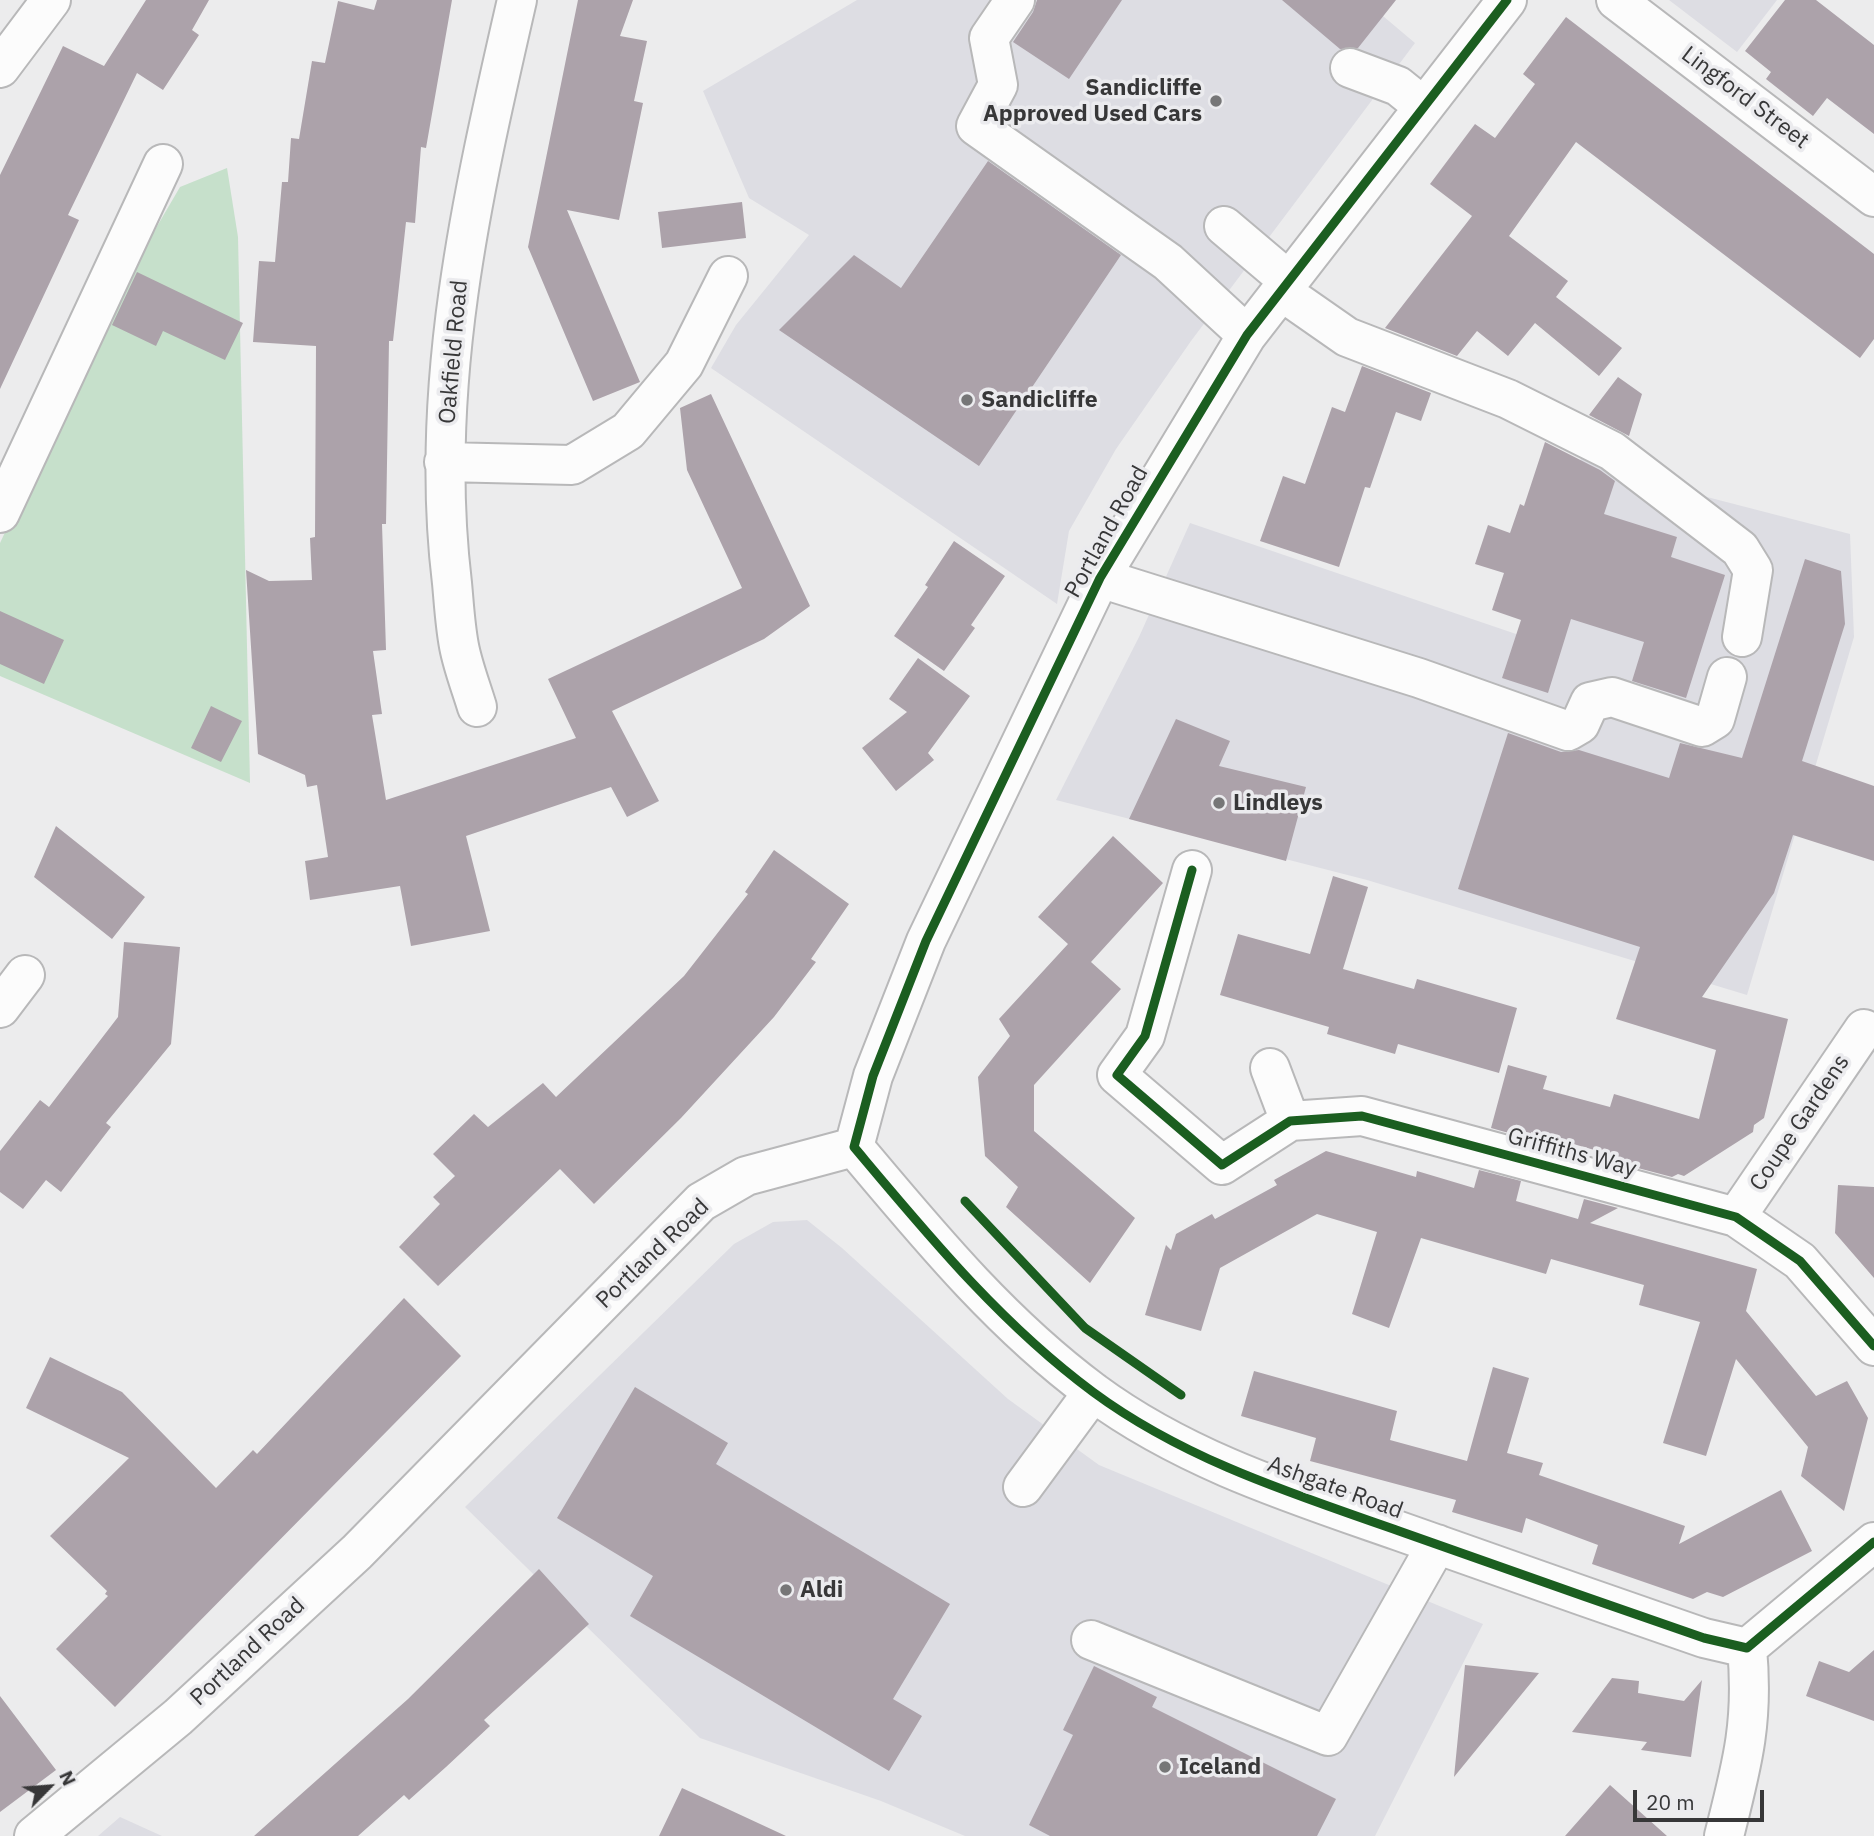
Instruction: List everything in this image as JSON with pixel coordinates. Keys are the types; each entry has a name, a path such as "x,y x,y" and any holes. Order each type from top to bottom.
{"street":[{"path":"0,68 51,0"},
{"name":"Oakfield Road","path":"477,707 459,646 447,548 444,462 451,339 474,187 517,0"},
{"path":"1015,0 989,38 998,85 976,126 1168,262 1247,335"},
{"name":"Portland Road","path":"34,1836 178,1717 357,1552 701,1202 746,1176 854,1147 873,1076 926,941 1100,578 1247,335 1507,0"},
{"name":"Lingford Street","path":"1616,0 1874,197"},
{"path":"1350,68 1398,86 1424,107"},
{"path":"0,513 163,164"},
{"path":"1224,226 1285,286 1348,337 1508,399 1612,451 1740,550 1753,570 1742,636"},
{"path":"444,462 572,465 628,430 684,364 728,276"},
{"path":"1100,578 1419,678 1568,732 1580,724 1590,702 1612,697 1702,727 1715,719 1727,677"},
{"name":"Griffiths Way","path":"1192,870 1145,1036 1116,1074 1222,1165 1290,1121 1362,1116 1736,1217 1800,1261 1874,1346"},
{"path":"0,1008 25,975"},
{"name":"Coupe Gardens","path":"1736,1217 1864,1029"},
{"path":"1270,1068 1290,1121"},
{"name":"Ashgate Road","path":"854,1147 951,1262 994,1306 1093,1392 1159,1436 1226,1468 1704,1638 1747,1648"},
{"path":"1023,1487 1093,1392"},
{"path":"1724,1836 1747,1745 1751,1695 1747,1648 1874,1542"},
{"path":"1091,1640 1328,1736 1437,1544"}],"shaded area":[{"path":"857,0 1364,0 1415,43 1191,341 1116,449 1069,531 1057,604 711,368 736,325 809,235 749,198 703,91"},
{"path":"1669,0 1777,0 1737,52"},
{"path":"1595,418 1707,497 1850,534 1854,637 1747,995 1367,880 1056,800 1139,637 1190,523 1519,635"},
{"path":"807,1220 842,1248 1008,1399 1099,1465 1483,1624 1375,1836 965,1836 881,1801 700,1738 465,1507 734,1244 773,1222"},
{"path":"120,1817 162,1836 98,1836"}],"green space":[{"path":"227,168 238,237 250,783 0,676 0,543 114,300 180,187"}],"building":[{"path":"146,0 209,0 192,30 199,35 163,90 137,73 68,215 79,220 0,389 0,175 63,46 104,66"},
{"path":"377,0 452,0 426,148 421,147 415,223 406,222 393,341 389,341 386,524 382,524 386,650 373,651 382,714 372,715 386,800 576,738 548,679 742,588 687,470 680,408 711,394 810,606 764,639 612,711 659,801 627,817 611,787 466,836 490,931 411,946 400,886 310,900 305,861 328,857 317,785 307,787 305,775 258,754 246,570 269,581 312,580 310,538 315,537 316,346 253,342 259,261 275,262 282,182 288,182 291,138 299,139 312,61 325,63 338,1 374,10"},
{"path":"578,0 633,0 620,36 647,41 634,101 643,103 619,220 567,210 640,382 593,401 528,247"},
{"path":"1037,0 1122,0 1069,79 1013,42 1033,12"},
{"path":"1282,0 1396,0 1358,48 1340,49"},
{"path":"1785,0 1816,0 1874,45 1874,134 1827,98 1813,116 1766,79 1771,72 1745,51"},
{"path":"1566,17 1874,254 1874,339 1860,358 1576,142 1509,236 1568,281 1556,297 1622,348 1599,376 1535,323 1508,356 1477,331 1457,356 1385,328 1472,216 1430,184 1475,124 1495,138 1535,84 1523,74"},
{"path":"988,161 1121,255 979,466 779,330 854,255 901,288"},
{"path":"742,202 746,238 662,248 658,212"},
{"path":"137,272 243,323 225,360 163,331 156,346 112,325"},
{"path":"1362,366 1431,393 1421,421 1396,412 1370,488 1365,487 1339,567 1260,541 1283,476 1305,484 1332,407 1345,412"},
{"path":"1618,377 1642,394 1629,436 1589,415"},
{"path":"1545,442 1600,470 1615,481 1604,514 1677,537 1671,557 1725,575 1686,698 1632,681 1644,642 1571,619 1548,693 1502,678 1521,620 1492,610 1504,573 1475,564 1488,525 1510,533 1520,504 1524,506"},
{"path":"954,541 1005,576 971,625 975,628 944,671 894,636 928,587 925,585"},
{"path":"1805,559 1841,571 1845,624 1802,761 1874,786 1874,861 1793,835 1774,893 1702,997 1788,1019 1764,1118 1754,1125 1753,1132 1684,1176 1678,1174 1672,1177 1596,1157 1598,1151 1531,1132 1530,1139 1491,1128 1508,1065 1547,1076 1543,1089 1610,1107 1614,1094 1699,1119 1716,1050 1616,1019 1640,947 1458,889 1508,733 1561,752 1579,750 1669,778 1680,743 1742,758"},
{"path":"0,611 64,640 44,684 0,664"},
{"path":"918,658 970,696 928,753 934,760 896,791 862,748 907,712 889,699"},
{"path":"211,706 242,721 221,762 191,748"},
{"name":"Lindleys","path":"1176,719 1230,741 1219,766 1306,787 1286,861 1129,819"},
{"path":"56,826 145,897 112,939 34,877"},
{"path":"1113,836 1163,883 1091,962 1121,989 1034,1085 1034,1131 1135,1218 1090,1283 1006,1207 1018,1187 985,1156 978,1077 1010,1036 999,1019 1068,944 1038,917"},
{"path":"774,850 849,904 811,959 816,962 774,1017 681,1118 594,1204 560,1169 438,1286 399,1247 440,1204 433,1197 455,1176 433,1154 474,1114 488,1127 543,1083 556,1097 684,976 748,894 745,892"},
{"path":"1333,876 1368,887 1343,969 1414,989 1417,979 1517,1008 1499,1073 1398,1044 1395,1054 1327,1034 1329,1027 1220,995 1238,934 1310,954"},
{"path":"124,942 180,947 171,1044 106,1123 111,1127 61,1192 46,1180 23,1209 0,1192 0,1151 40,1100 49,1107 118,1017"},
{"path":"1326,1151 1416,1177 1417,1171 1474,1188 1479,1170 1521,1181 1516,1201 1578,1219 1584,1199 1618,1208 1590,1223 1757,1269 1746,1311 1816,1396 1847,1381 1868,1418 1844,1511 1801,1476 1808,1447 1736,1359 1706,1456 1663,1443 1700,1322 1639,1305 1644,1285 1551,1259 1546,1274 1421,1238 1389,1328 1352,1314 1377,1232 1317,1214 1220,1268 1201,1331 1145,1315 1166,1245 1171,1250 1176,1234 1212,1214 1215,1219 1277,1185 1274,1180"},
{"path":"1838,1185 1874,1187 1874,1278 1835,1233"},
{"path":"404,1298 461,1356 115,1707 56,1649 108,1596 105,1594 107,1591 50,1536 129,1458 26,1408 50,1357 122,1392 216,1488 253,1450 257,1454"},
{"path":"1493,1367 1529,1378 1507,1453 1543,1463 1539,1475 1685,1526 1679,1544 1781,1490 1812,1551 1723,1597 1707,1592 1693,1599 1592,1564 1598,1545 1526,1518 1522,1533 1452,1512 1456,1500 1310,1461 1316,1438 1241,1416 1254,1371 1397,1411 1390,1440 1467,1461"},
{"name":"Aldi","path":"635,1387 728,1443 716,1464 950,1604 893,1699 922,1716 889,1771 630,1616 653,1576 557,1518"},
{"path":"539,1569 589,1624 484,1720 490,1726 409,1800 404,1795 358,1836 254,1836 408,1699"},
{"path":"1874,1650 1874,1721 1806,1696 1819,1661 1849,1672"},
{"path":"1465,1665 1539,1673 1454,1777"},
{"name":"Iceland","path":"1094,1666 1157,1697 1152,1707 1336,1799 1317,1836 1050,1836 1029,1825 1073,1735 1063,1730"},
{"path":"1612,1678 1639,1681 1638,1693 1684,1701 1702,1680 1691,1757 1641,1750 1647,1742 1572,1732"},
{"path":"0,1696 56,1770 0,1812"},
{"path":"1610,1785 1667,1836 1565,1836"},
{"path":"682,1788 717,1804 786,1836 659,1836"}],"cycle path":[{"path":"1507,0 1247,335 1100,578 926,941 873,1076 854,1147 966,1277 1059,1365 1128,1416 1165,1437 1280,1489 1704,1638 1747,1648 1874,1542"},
{"path":"1192,870 1145,1036 1117,1075 1222,1165 1290,1121 1362,1116 1736,1217 1800,1261 1874,1346"},
{"path":"965,1201 1085,1328 1181,1395"}],"place":[{"name":"Sandicliffe Approved Used Cars","path":"1216,101"},
{"name":"Sandicliffe","path":"967,400"},
{"name":"Lindleys","path":"1219,803"},
{"name":"Aldi","path":"786,1590"},
{"name":"Iceland","path":"1165,1767"}]}
